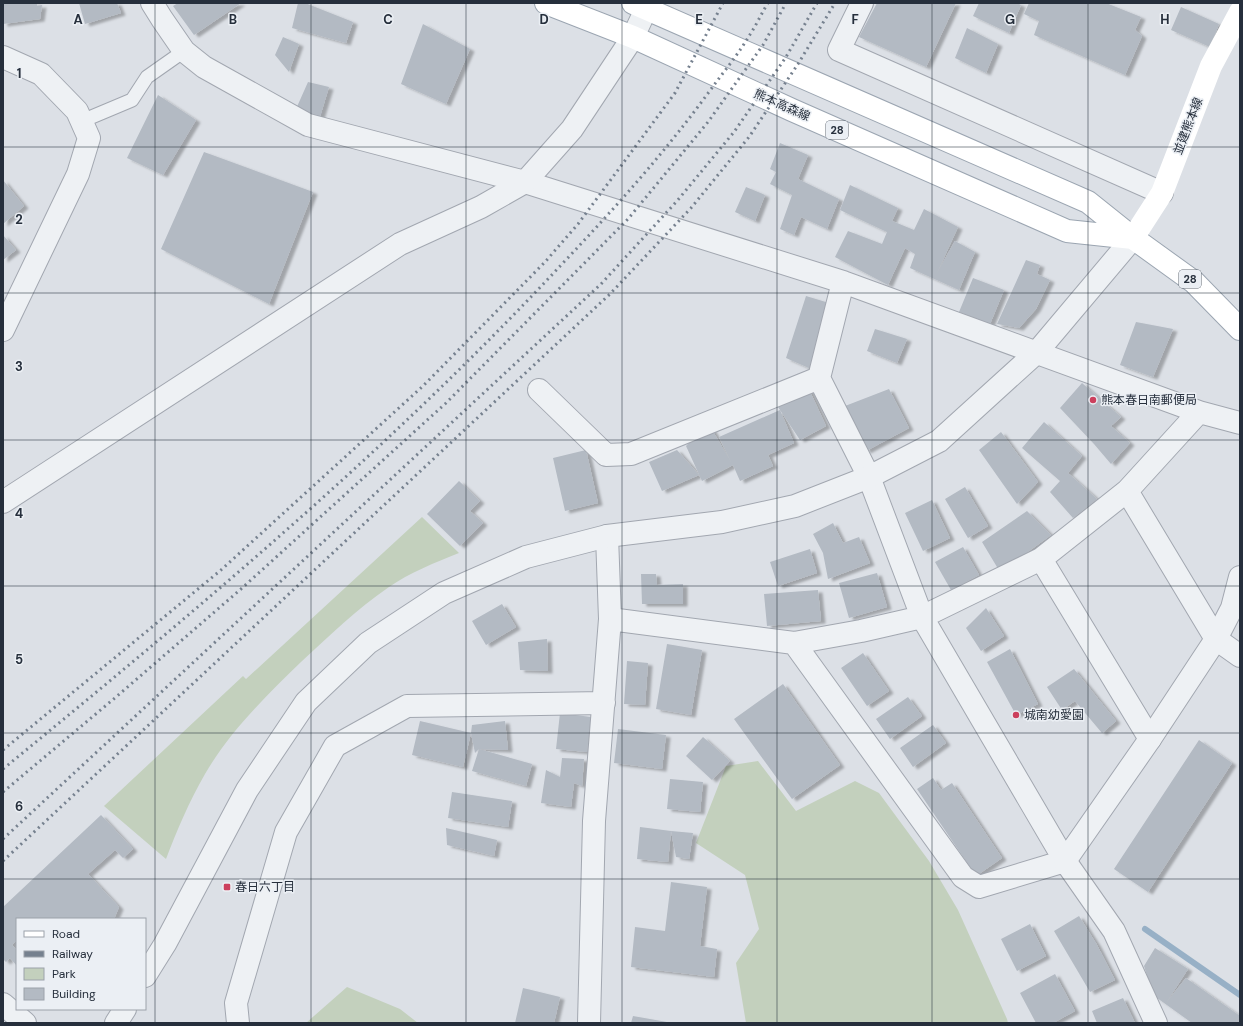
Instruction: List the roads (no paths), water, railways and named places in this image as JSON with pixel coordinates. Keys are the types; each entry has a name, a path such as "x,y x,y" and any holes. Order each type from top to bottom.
{"main road":[{"name":"熊本高森線","path":"546,3 633,38 1067,231 1133,238"},
{"name":"熊本高森線","path":"643,5 1088,202 1133,238 1194,282 1240,329"},
{"name":"並建熊本線","path":"1133,238 1162,193 1211,66 1240,12"}],"street":[{"path":"152,3 184,51 204,67 308,126 525,182 843,282 1199,412 1240,423"},
{"path":"862,3 839,50 1162,193"},
{"path":"3,502 400,244 481,207 525,182 572,129 633,38 643,5"},
{"path":"3,57 41,74 77,110 89,138 78,174 3,330"},
{"path":"146,974 165,944 247,790 306,702 368,643 444,593 526,557 606,536 722,522 795,506 869,477 939,442 1037,352 1133,238"},
{"path":"843,282 819,378 869,477 922,617 1065,861 1114,931 1152,1015 1172,1023"},
{"path":"539,390 606,455 631,454 819,378"},
{"path":"610,619 794,642 861,631 922,617 1041,559 1127,491 1199,412"},
{"path":"1127,491 1216,639 1240,656"},
{"path":"589,1023 594,821 610,619 606,536"},
{"path":"1041,559 1150,739"},
{"path":"794,642 963,877 979,887 1065,861 1150,739 1216,639 1232,608 1240,577"},
{"path":"238,1023 236,1003 286,832 335,746 407,706 604,703"},
{"path":"3,1004 25,1023"},
{"path":"116,1023 124,1010"}],"lane":[{"path":"82,121 132,100 147,77 184,51"}],"waterway":[{"path":"1145,929 1240,995"}],"railway":[{"path":"3,750 221,570 423,386 545,262 578,224 675,93 723,3"},
{"path":"3,769 148,649 291,526 361,463 497,332 602,221 660,155 737,55 768,3"},
{"path":"3,792 241,589 446,403 628,219 708,122 763,45 786,3"},
{"path":"3,839 601,284 677,201 734,132 786,57 817,3"},
{"path":"3,861 610,294 691,208 749,137 798,64 835,3"}],"place":[{"name":"熊本春日南郵便局","path":"1093,400"},
{"name":"城南幼愛園","path":"1016,715"},
{"name":"春日六丁目","path":"227,887"}]}
